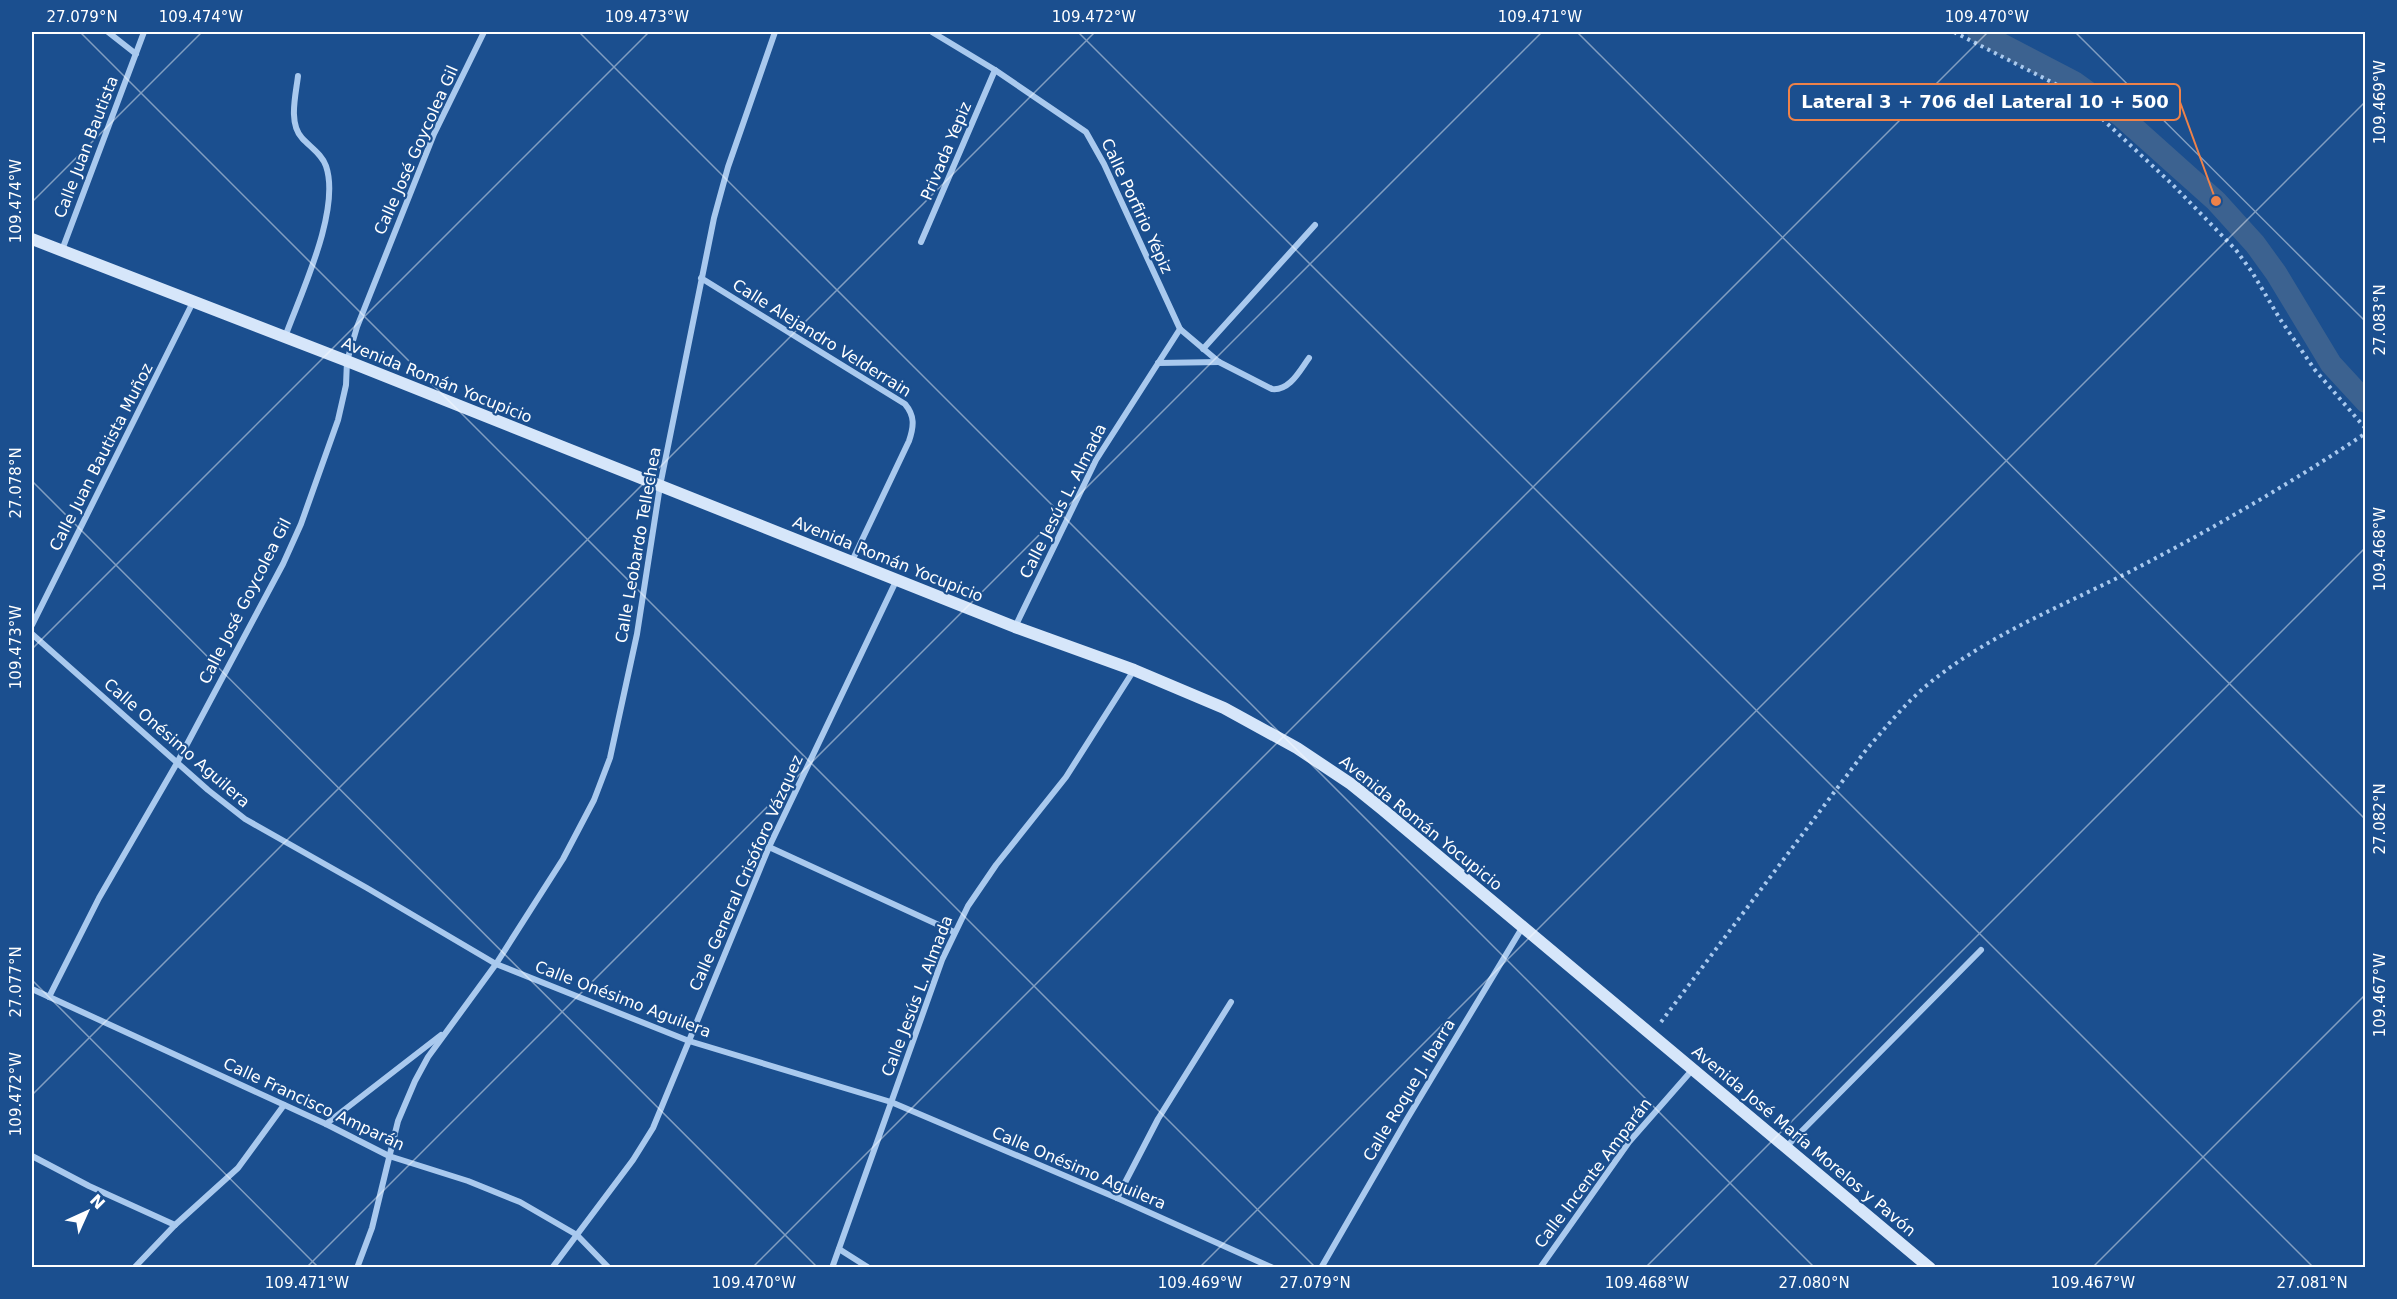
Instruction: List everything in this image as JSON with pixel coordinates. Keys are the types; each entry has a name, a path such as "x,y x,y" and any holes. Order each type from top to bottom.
{"street":[{"path":"108,32 135,54"},
{"name":"Calle Juan Bautista","path":"62,251 144,32"},
{"name":"Calle José Goycolea Gil","path":"49,997 99,898 177,763 283,564 301,524 338,420 346,385 346,361 375,278 430,144 484,32"},
{"name":"Calle Leobardo Tellechea","path":"357,1268 372,1228 388,1156 404,1103 428,1057 496,964 568,849 594,800 610,758 637,634 660,486 700,278 728,166 775,32"},
{"name":"Calle Porfirio Yépiz","path":"932,32 995,70 1086,132 1104,164 1180,329"},
{"name":"Privada Yepiz","path":"921,242 995,70"},
{"path":"284,338 323,231 329,203 326,165 301,137 295,126 298,76"},
{"path":"1203,349 1315,225"},
{"name":"Avenida Román Yocupicio","path":"32,239 194,301 1015,627 1134,670 1224,708 1262,727 1326,767 1382,809 1655,1037"},
{"name":"Calle Alejandro Velderrain","path":"700,278 905,404 912,412 913,431 909,441 852,561"},
{"name":"Calle Juan Bautista Muñoz","path":"32,625 194,301"},
{"path":"1180,329 1219,362 1276,390 1288,385 1309,358"},
{"name":"Calle Jesús L. Almada","path":"1015,627 1096,460 1180,329"},
{"path":"1158,363 1219,362"},
{"name":"Calle General Crisóforo Vázquez","path":"552,1268 633,1160 652,1128 769,847 897,579"},
{"name":"Calle Onésimo Aguilera","path":"32,634 177,763 245,819 496,964 689,1041 891,1102 1118,1198 1273,1268"},
{"name":"Calle Jesús L. Almada","path":"832,1268 954,932 996,866 1066,777 1134,670"},
{"path":"769,847 954,932"},
{"name":"Calle Roque J. Ibarra","path":"1322,1268 1395,1139 1522,928"},
{"path":"1786,1147 1981,950"},
{"name":"Calle Francisco Amparán","path":"32,989 327,1124 388,1156 494,1191 520,1202 577,1235 609,1268"},
{"path":"1118,1198 1158,1119 1231,1002"},
{"name":"Calle Leobardo Tellechea","path":"327,1124 449,1030"},
{"name":"Avenida José María Morelos y Pavón","path":"1655,1037 1930,1268"},
{"name":"Calle Incente Amparán","path":"1540,1268 1629,1142 1689,1066"},
{"path":"134,1268 175,1225 238,1168 284,1105"},
{"path":"32,1156 89,1186 175,1225"},
{"path":"838,1249 869,1268"}],"path":[{"path":"1655,1037 1866,750 1896,715 1931,682 1958,663 2027,622 2134,570 2228,520 2366,431 2315,370 2236,250 2173,185 2097,114 2067,90 1953,32"}],"waterway":[{"path":"1978,32 2074,82 2121,116 2216,201 2255,244 2276,273 2331,364 2366,402"}],"place":[{"name":"Lateral 3 + 706 del Lateral 10 + 500","path":"2216,201"}]}
